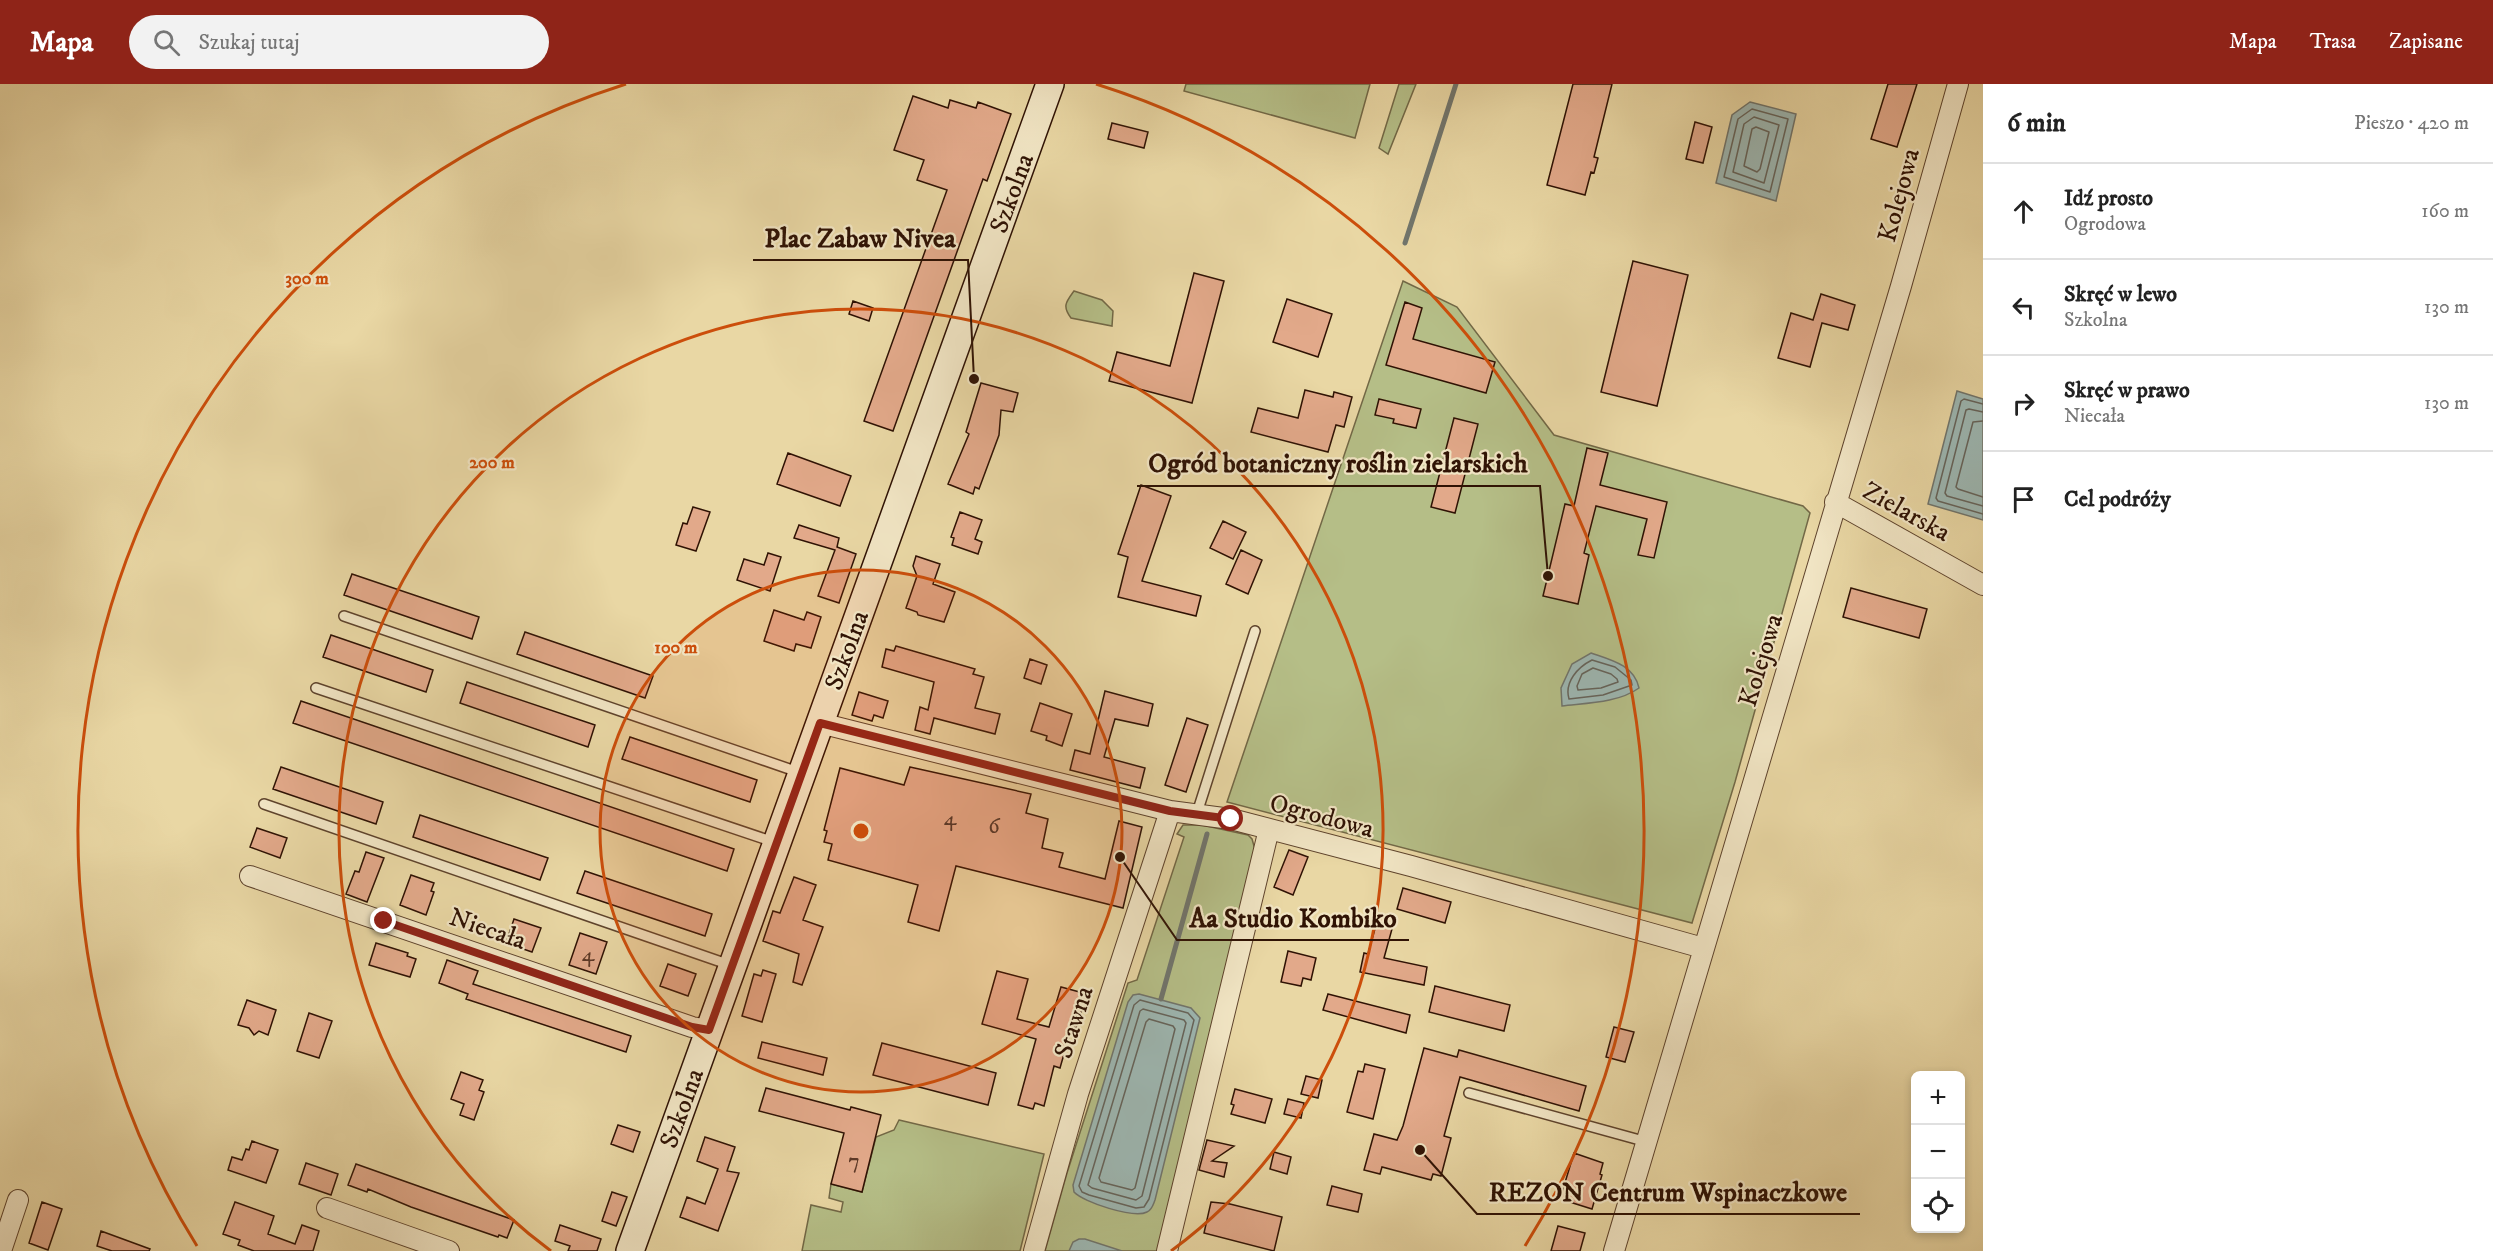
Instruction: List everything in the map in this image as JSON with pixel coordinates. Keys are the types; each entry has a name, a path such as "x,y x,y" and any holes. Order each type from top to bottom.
{"street":[{"name":"Szkolna","path":"630,1251 1050,84"},
{"name":"Kolejowa","path":"1614,1251 1901,286 1958,84"},
{"name":"Zielarska","path":"1835,502 1983,585"},
{"name":"Ogrodowa","path":"820,723 1170,811 1197,813 1269,829 1703,948"},
{"name":"Stawna","path":"1034,1251 1077,1094 1170,811"},
{"path":"1167,1251 1269,829"},
{"name":"Niecała","path":"250,876 692,1027 709,1030"},
{"path":"1,1251 18,1200"},
{"path":"327,1208 449,1251"}],"lane":[{"path":"344,616 801,773"},
{"path":"1197,813 1255,632"},
{"path":"316,688 777,843"},
{"path":"264,804 734,965"},
{"path":"1469,1093 1647,1142"}],"green space":[{"path":"1186,84 1370,84 1355,138 1184,91"},
{"path":"1399,84 1416,84 1388,154 1379,148"},
{"path":"1403,281 1457,307 1554,435 1803,506 1810,513 1735,782 1692,923 1227,802"},
{"path":"1074,291 1102,300 1113,311 1112,326 1071,318 1066,304"},
{"path":"1183,825 1202,825 1248,835 1252,839 1256,853 1158,1251 1045,1251 1067,1173 1128,983 1137,980 1184,837 1177,834"},
{"path":"899,1120 1044,1154 1020,1251 802,1251 811,1205 841,1212 843,1202 829,1198 831,1184 862,1192 876,1137 894,1130"}],"water":[{"path":"1750,102 1796,114 1776,201 1716,183 1732,115"},
{"path":"1957,391 1983,399 1983,520 1928,504"},
{"path":"1591,653 1621,664 1632,674 1639,688 1622,697 1562,706 1561,688 1572,664"},
{"path":"1139,994 1191,1008 1200,1018 1155,1200 1150,1210 1140,1214 1109,1208 1087,1200 1074,1192 1073,1185 1128,1002 1133,995"},
{"path":"1079,1239 1122,1251 1069,1251 1073,1242"}],"building":[{"path":"1573,84 1612,84 1594,157 1598,158 1594,173 1591,172 1585,195 1547,185"},
{"path":"1888,84 1917,84 1897,147 1871,139"},
{"path":"913,96 948,108 950,100 976,108 978,102 1011,114 987,181 983,179 893,431 864,421 947,190 917,180 924,160 894,150"},
{"path":"1695,122 1712,127 1703,163 1686,159"},
{"path":"1112,123 1148,132 1144,148 1108,139"},
{"path":"1633,261 1688,275 1657,406 1601,392"},
{"path":"1194,273 1224,281 1192,403 1109,381 1117,352 1170,366"},
{"path":"1821,294 1855,305 1848,330 1822,323 1810,367 1778,358 1791,313 1813,320"},
{"path":"1287,299 1332,314 1318,357 1273,342"},
{"path":"853,301 873,308 869,321 849,314"},
{"path":"1405,302 1422,308 1413,339 1495,362 1486,393 1386,365"},
{"path":"981,383 1018,393 1013,412 1001,410 999,435 979,489 975,487 973,494 948,484 969,434 966,432"},
{"path":"1305,390 1333,397 1334,392 1352,397 1344,427 1336,425 1328,452 1251,432 1258,408 1298,418"},
{"path":"1379,399 1421,409 1416,428 1393,423 1394,419 1375,415"},
{"path":"1454,418 1478,424 1455,513 1431,507"},
{"path":"1587,448 1608,453 1600,485 1667,502 1654,558 1638,555 1647,519 1596,506 1584,553 1589,555 1578,604 1543,596 1565,504 1574,506"},
{"path":"788,453 851,476 840,506 777,484"},
{"path":"1141,485 1171,496 1142,581 1201,596 1196,616 1118,597 1128,557 1118,554"},
{"path":"693,507 710,512 696,551 676,545 683,523 687,524"},
{"path":"960,512 982,520 975,539 982,542 978,554 952,545 954,538 951,537"},
{"path":"1223,521 1246,532 1233,559 1210,548"},
{"path":"799,525 839,538 837,547 856,554 839,603 818,596 835,550 794,538"},
{"path":"1241,550 1262,560 1248,594 1226,584"},
{"path":"768,553 781,557 770,591 737,580 744,559 764,565"},
{"path":"916,556 940,564 933,584 955,592 944,622 918,615 917,612 906,608 917,576 913,566"},
{"path":"352,574 479,617 472,639 344,595"},
{"path":"1851,588 1927,609 1919,638 1843,617"},
{"path":"774,610 804,620 807,612 821,617 811,648 796,644 794,651 764,641"},
{"path":"525,632 653,676 645,698 517,654"},
{"path":"331,635 433,670 426,692 323,657"},
{"path":"896,646 975,669 973,674 984,677 975,708 1000,714 995,734 934,718 930,734 915,730 920,707 928,710 934,682 882,667 886,649 894,651"},
{"path":"1030,659 1047,665 1041,684 1024,678"},
{"path":"467,682 595,725 588,747 460,703"},
{"path":"1105,691 1153,704 1148,726 1115,719 1104,757 1145,768 1140,788 1070,770 1075,750 1090,754"},
{"path":"859,692 888,701 883,718 874,715 872,721 852,715"},
{"path":"301,701 734,849 727,871 293,723"},
{"path":"1040,703 1072,714 1062,746 1046,740 1047,736 1031,731"},
{"path":"1187,718 1208,725 1186,792 1165,785"},
{"path":"630,737 757,780 750,802 622,759"},
{"path":"281,767 383,802 376,824 273,789"},
{"path":"910,767 1031,794 1026,813 1048,819 1042,848 1063,853 1059,867 1105,879 1119,821 1142,827 1123,908 956,866 939,931 908,922 918,885 828,860 832,844 824,842 827,831 824,830 840,768 904,785"},
{"path":"420,815 548,858 540,880 413,837"},
{"path":"257,828 287,838 280,858 250,847"},
{"path":"1289,850 1308,857 1293,895 1274,887"},
{"path":"366,852 384,858 367,902 346,894 355,871 359,872"},
{"path":"585,871 712,914 705,936 577,893"},
{"path":"411,875 434,883 431,891 434,892 426,915 400,905"},
{"path":"794,877 816,885 803,920 823,927 802,985 793,982 799,954 763,941 773,911 780,913"},
{"path":"1403,888 1451,902 1445,923 1397,909"},
{"path":"1379,914 1395,918 1384,958 1427,967 1424,985 1360,972 1364,953 1368,954"},
{"path":"514,919 541,928 532,952 506,943"},
{"path":"580,933 607,942 596,974 569,965"},
{"path":"376,943 408,953 407,956 416,959 410,977 369,965"},
{"path":"1288,951 1316,958 1311,980 1303,978 1301,986 1281,982"},
{"path":"447,960 478,971 473,984 631,1036 626,1052 466,999 468,994 439,983"},
{"path":"668,964 696,974 688,996 660,986"},
{"path":"763,970 776,974 762,1022 742,1016 754,974 761,976"},
{"path":"997,971 1028,979 1017,1019 1049,1027 1061,987 1087,994 1076,1028 1072,1026 1060,1068 1054,1066 1044,1106 1035,1103 1033,1109 1018,1105 1036,1039 982,1024"},
{"path":"1435,986 1510,1005 1504,1031 1429,1012"},
{"path":"1328,994 1410,1015 1406,1033 1323,1010"},
{"path":"247,1000 276,1010 268,1035 259,1031 254,1035 249,1028 238,1025"},
{"path":"309,1013 332,1021 319,1058 297,1051"},
{"path":"1614,1027 1634,1032 1625,1062 1606,1057"},
{"path":"762,1042 827,1058 823,1075 758,1058"},
{"path":"882,1043 996,1073 988,1105 873,1075"},
{"path":"1424,1048 1457,1057 1459,1050 1586,1086 1579,1111 1460,1077 1444,1136 1451,1138 1441,1176 1433,1174 1431,1180 1382,1167 1380,1174 1364,1170 1374,1134 1397,1140 1403,1126"},
{"path":"1365,1064 1385,1069 1373,1119 1347,1112 1358,1071 1363,1072"},
{"path":"461,1072 483,1080 479,1090 484,1092 474,1120 460,1115 464,1104 451,1099"},
{"path":"1306,1076 1322,1080 1318,1098 1301,1094"},
{"path":"766,1088 850,1110 851,1107 881,1115 862,1192 831,1184 844,1133 759,1111"},
{"path":"1235,1089 1272,1099 1265,1123 1231,1114"},
{"path":"1288,1099 1304,1103 1301,1118 1284,1114"},
{"path":"618,1125 640,1132 633,1152 611,1144"},
{"path":"705,1137 735,1147 727,1171 739,1173 718,1231 680,1217 687,1197 705,1204 718,1169 697,1161"},
{"path":"1207,1140 1234,1146 1212,1161 1227,1163 1224,1177 1199,1170"},
{"path":"252,1141 278,1150 266,1183 228,1170 232,1157 242,1160"},
{"path":"1274,1152 1291,1157 1287,1174 1270,1169"},
{"path":"1574,1153 1603,1163 1600,1174 1602,1175 1592,1209 1560,1199"},
{"path":"306,1163 338,1174 331,1195 299,1184"},
{"path":"356,1164 514,1220 507,1238 499,1235 498,1237 411,1207 368,1189 367,1192 348,1185"},
{"path":"1332,1186 1362,1194 1358,1212 1327,1205"},
{"path":"612,1192 627,1197 616,1226 602,1221"},
{"path":"42,1202 62,1209 48,1250 29,1243"},
{"path":"235,1202 274,1216 268,1234 295,1244 302,1225 319,1231 313,1251 254,1251 238,1245 240,1240 223,1234"},
{"path":"1211,1202 1230,1204 1282,1217 1274,1251 1204,1233"},
{"path":"560,1225 601,1239 597,1251 568,1251 570,1246 555,1241"},
{"path":"1558,1226 1585,1233 1580,1251 1551,1251"},
{"path":"101,1231 150,1249 149,1251 112,1251 97,1246"}],"waterway":[{"path":"1405,243 1456,84"},
{"path":"1161,999 1207,834"}],"place":[{"name":"Plac Zabaw Nivea","path":"974,379"},
{"name":"Ogród botaniczny roślin zielarskich","path":"1548,576"},
{"name":"Aa Studio Kombiko","path":"1120,857"},
{"name":"REZON Centrum Wspinaczkowe","path":"1420,1150"}],"route":[{"path":"384,921 692,1027 709,1030 820,723 1170,811 1231,819"}]}
